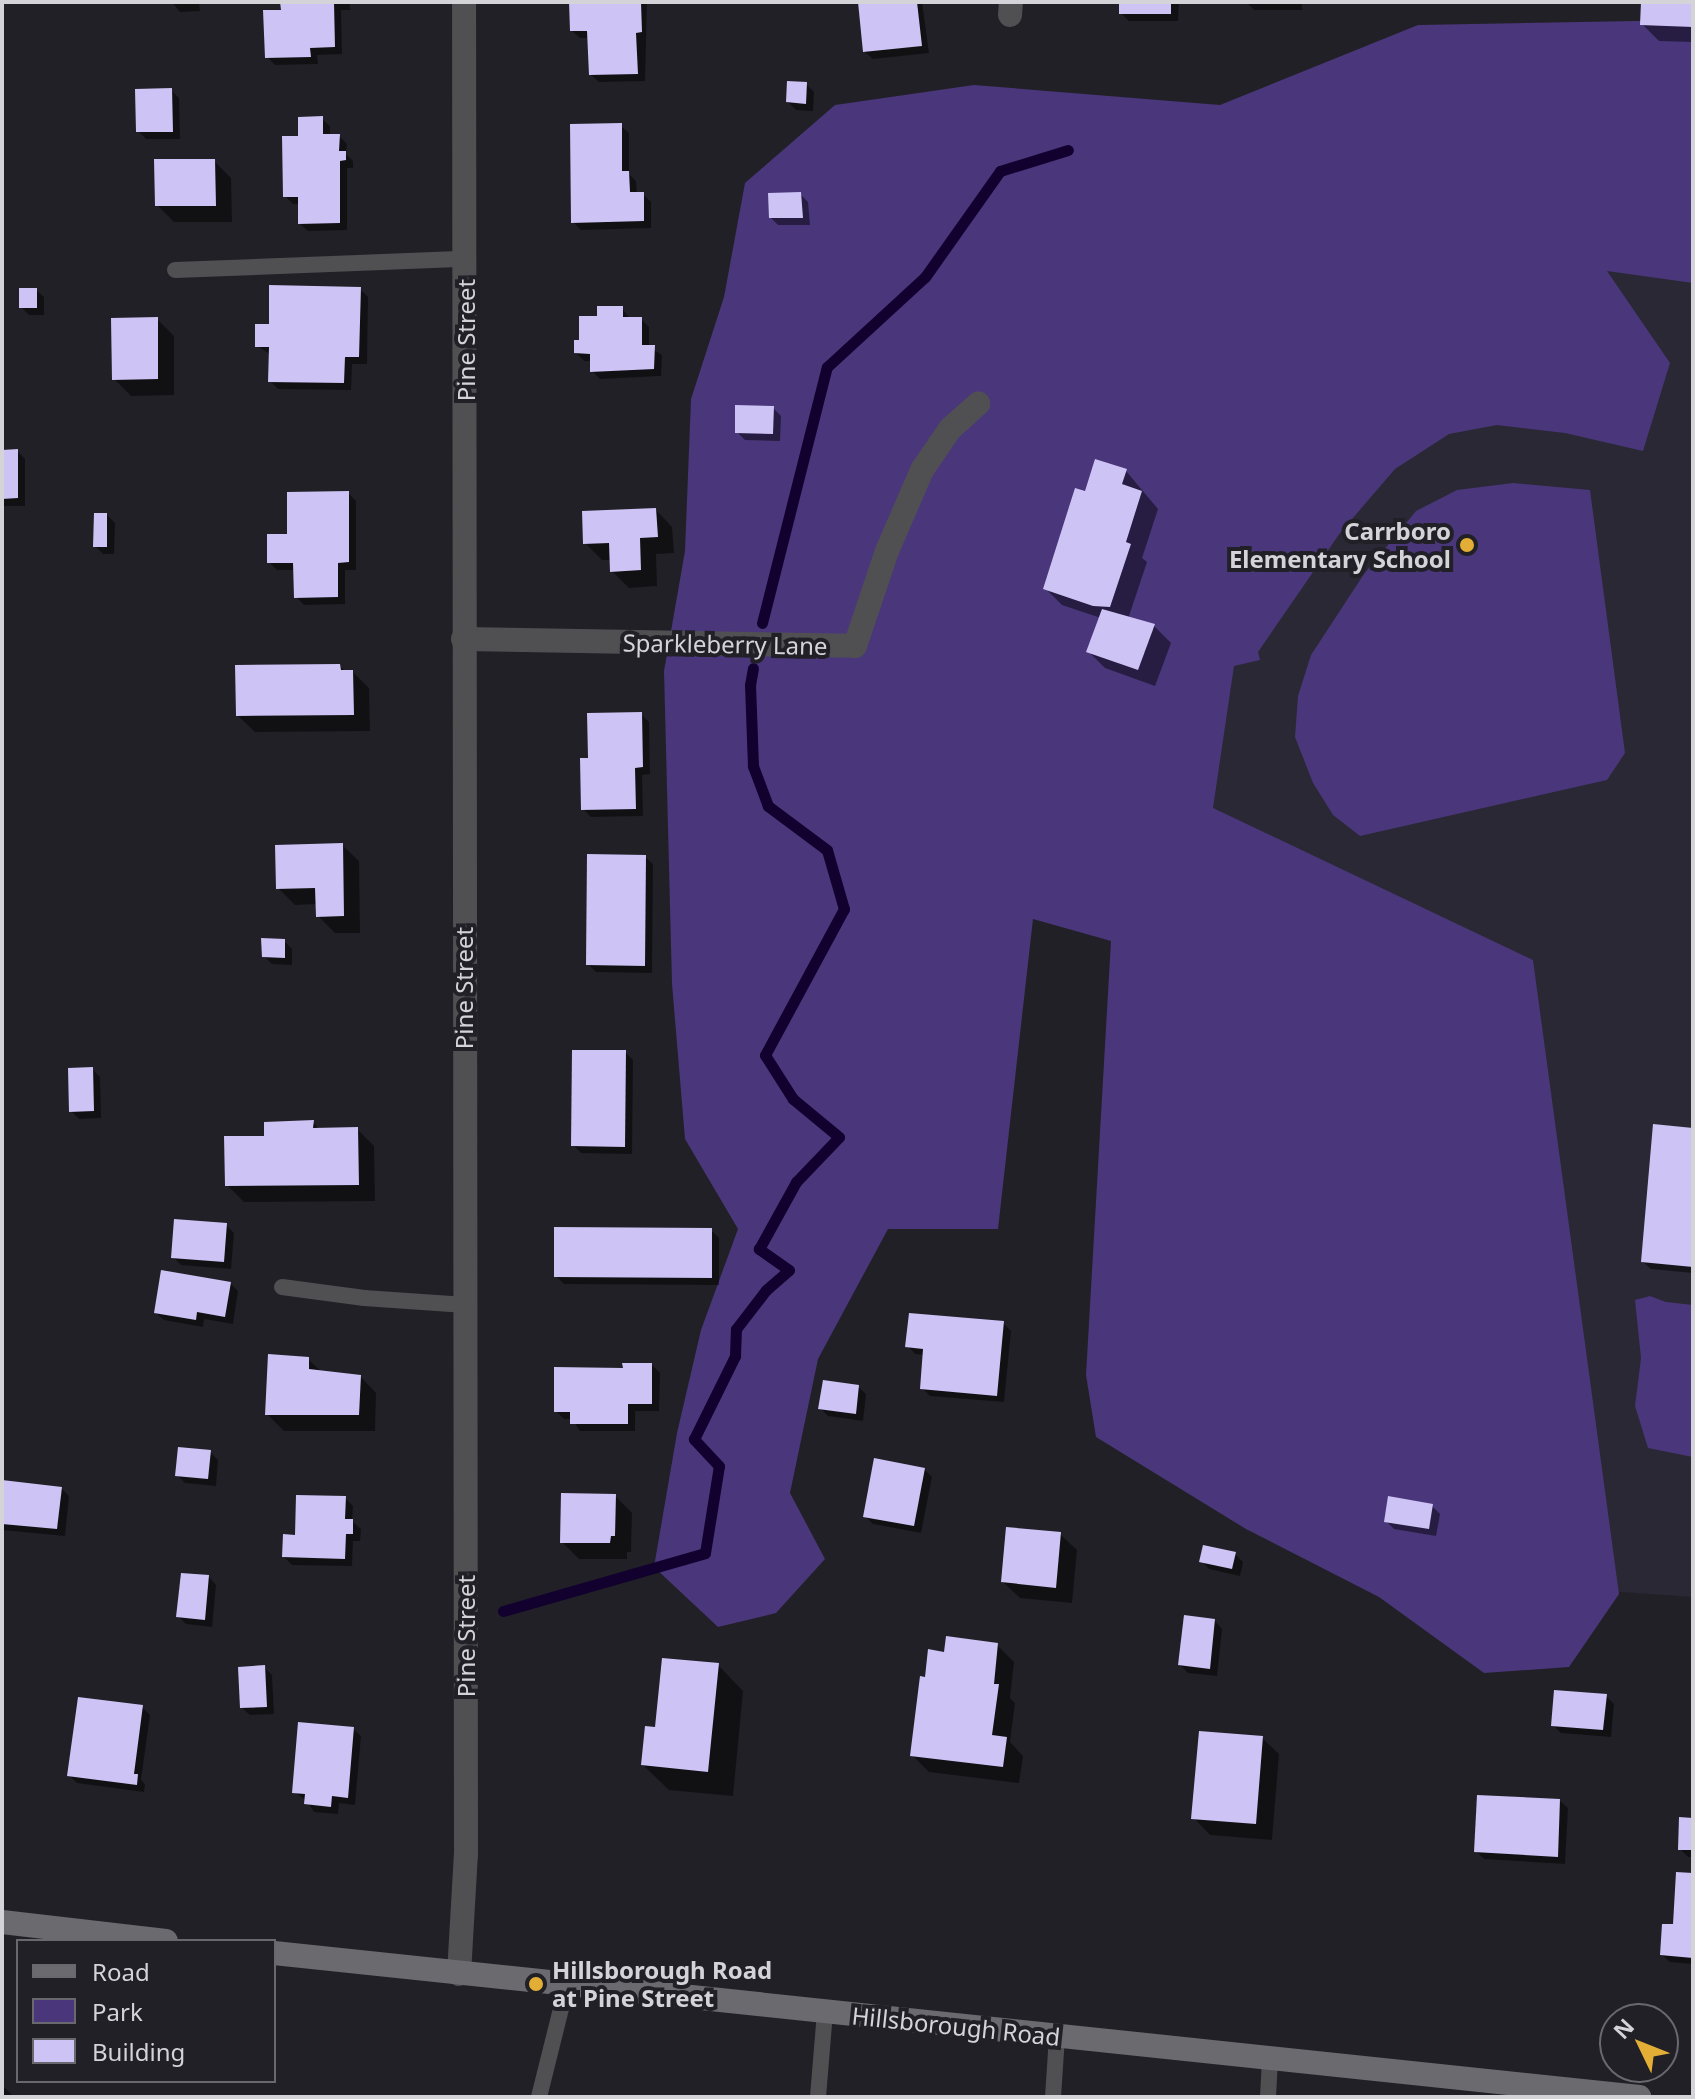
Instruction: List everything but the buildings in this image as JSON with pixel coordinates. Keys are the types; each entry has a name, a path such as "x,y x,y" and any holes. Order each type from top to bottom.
{"street":[{"name":"Pine Street","path":"459,1974 466,1854 464,2"},
{"name":"Sparkleberry Lane","path":"463,639 855,646 887,551 922,470 950,429 978,404"},
{"path":"2,1922 149,1939"},
{"name":"Hillsborough Road","path":"276,1953 1639,2097"}],"lane":[{"path":"175,270 465,259"},
{"path":"282,1287 364,1298 466,1305"},
{"path":"539,2097 567,1985"},
{"path":"818,2097 825,2012"},
{"path":"1053,2097 1057,2036"},
{"path":"1268,2097 1270,2058"}],"shaded area":[{"name":"Carrboro Elementary School","path":"1693,102 1693,1597 1581,1589 1186,901 1294,189"}],"green space":[{"path":"1693,20 1693,283 1607,271 1670,363 1643,451 1565,433 1497,425 1449,434 1395,469 1340,533 1258,652 1260,660 1234,666 1213,808 1533,960 1619,1594 1569,1667 1484,1673 1379,1597 1246,1529 1096,1437 1086,1375 1111,941 1033,919 998,1229 888,1229 818,1359 790,1493 825,1559 776,1613 718,1627 654,1567 677,1433 701,1330 738,1229 685,1139 672,984 664,671 685,551 691,399 724,297 745,183 835,105 974,85 1220,105 1418,25"},
{"path":"1513,483 1590,490 1625,753 1607,780 1360,836 1333,815 1313,783 1295,737 1298,696 1311,655 1364,574 1416,511 1457,490"},
{"path":"1650,1296 1666,1302 1693,1305 1693,1457 1648,1448 1635,1406 1641,1358 1635,1300"}],"waterway":[{"path":"762,623 827,367 925,277 1000,171 1068,150"},
{"path":"503,1611 705,1553 719,1466 694,1439 735,1356 736,1329 766,1290 789,1270 759,1249 796,1182 839,1137 793,1099 765,1055 844,909 827,850 768,806 753,766 750,685 753,668"}],"place":[{"name":"Carrboro Elementary School","path":"1467,545"},
{"name":"Hillsborough Road at Pine Street","path":"536,1984"}]}
